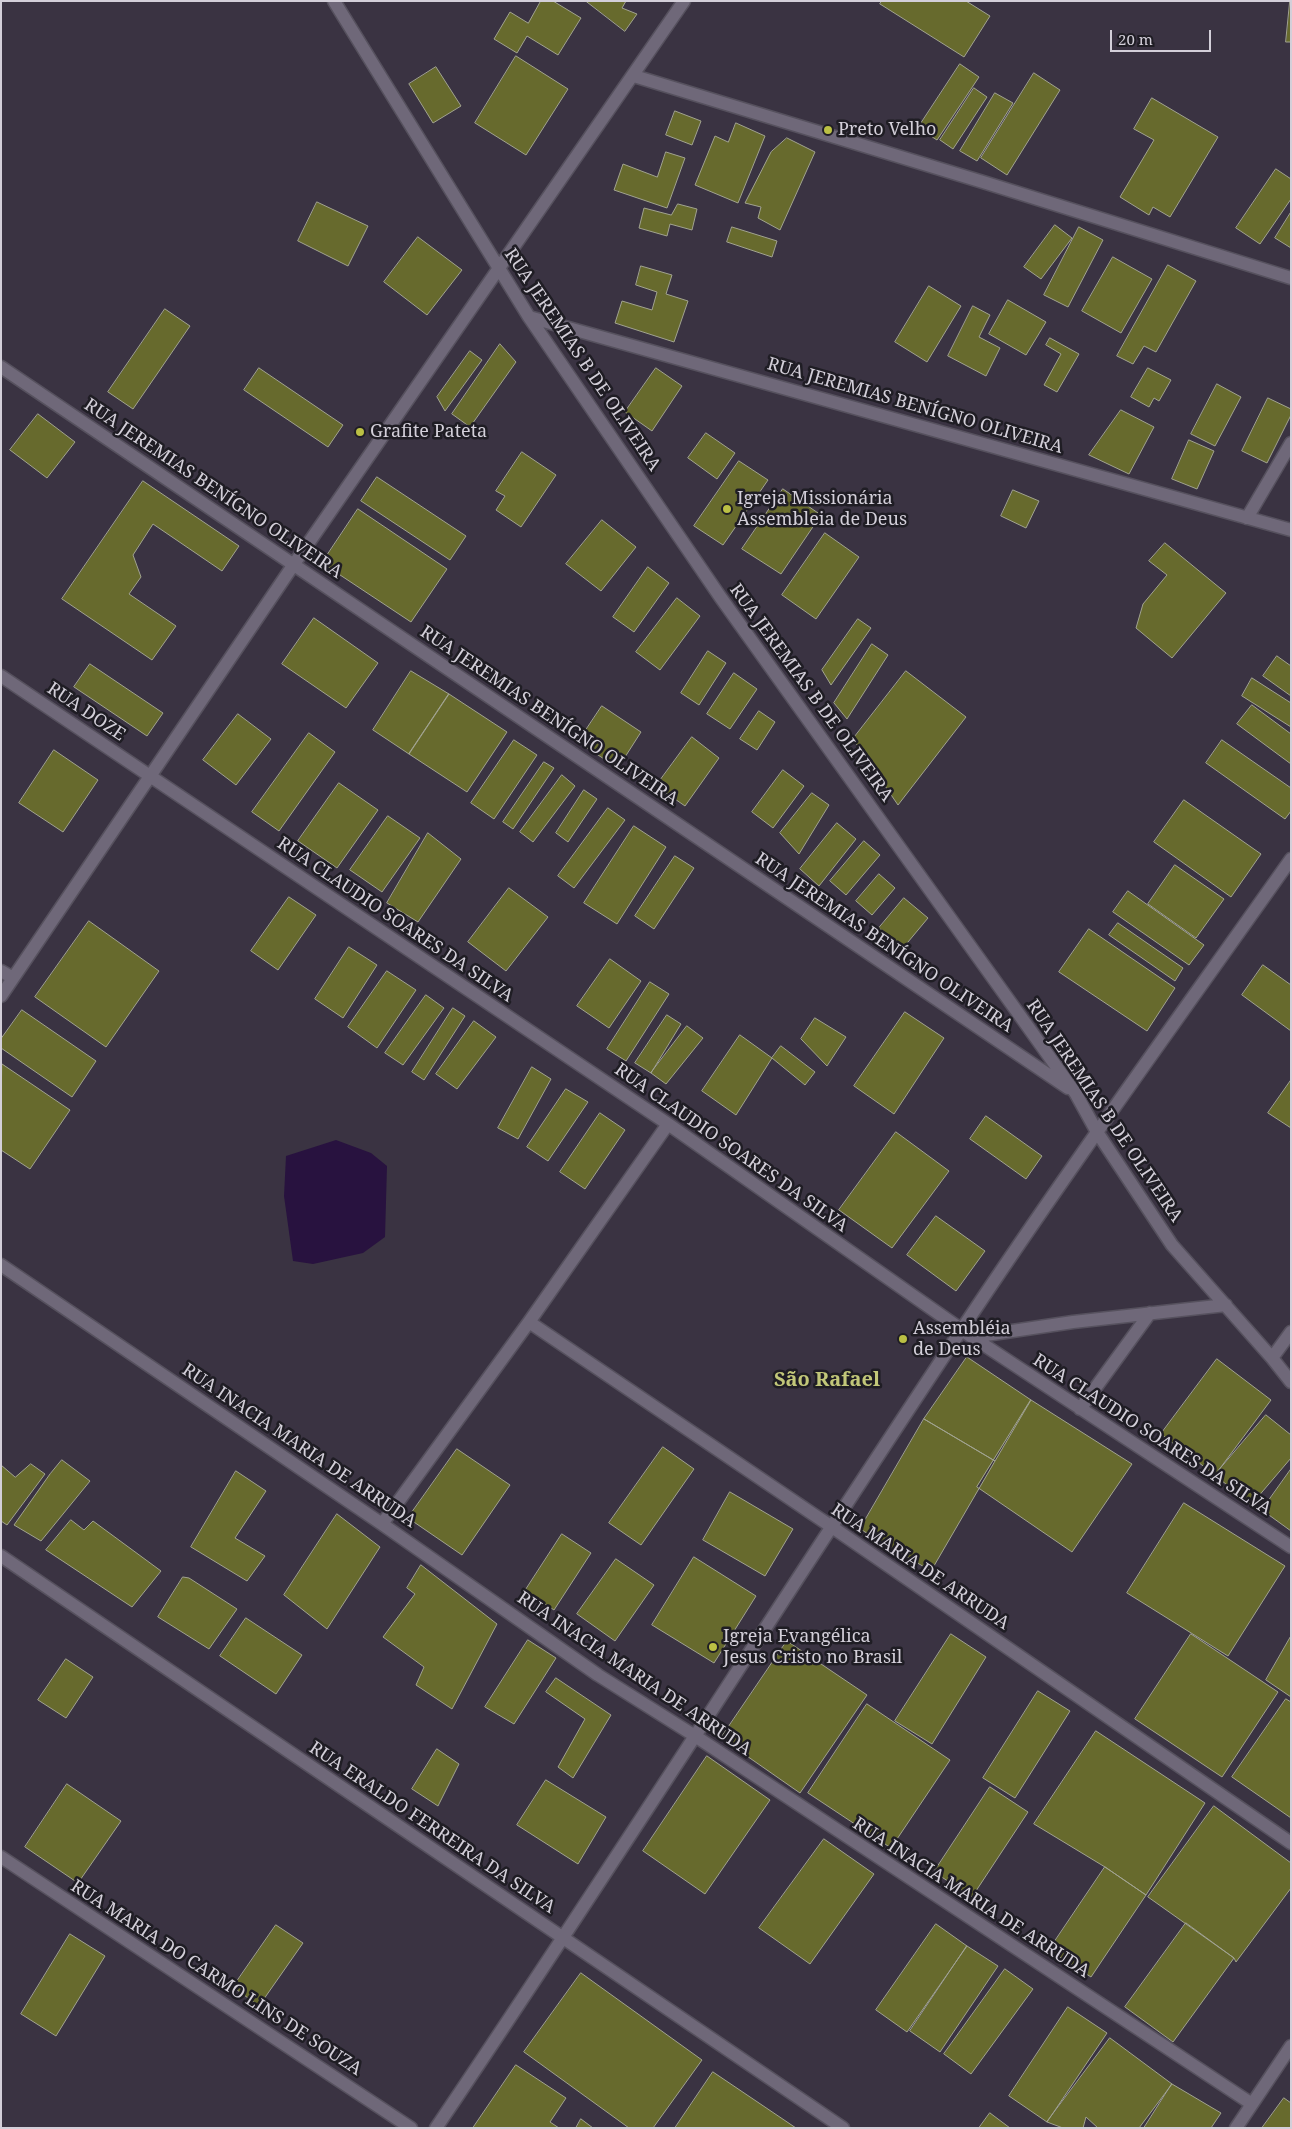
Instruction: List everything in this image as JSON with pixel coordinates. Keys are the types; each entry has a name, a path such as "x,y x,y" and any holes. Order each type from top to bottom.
{"street":[{"name":"RUA JEREMIAS B DE OLIVEIRA","path":"334,1 529,317 721,598 1076,1094 1098,1132 1172,1244 1291,1382"},
{"path":"1,996 294,564 634,76 684,1"},
{"path":"634,76 1291,278"},
{"name":"RUA JEREMIAS BENÍGNO OLIVEIRA","path":"529,317 1291,530"},
{"name":"RUA JEREMIAS BENÍGNO OLIVEIRA","path":"1,367 1076,1094"},
{"path":"1247,518 1291,443"},
{"name":"RUA DOZE","path":"1,676 150,777"},
{"name":"RUA CLAUDIO SOARES DA SILVA","path":"150,777 668,1124 961,1330 1291,1548"},
{"path":"436,2128 563,1939 961,1330 1291,859"},
{"path":"1,970 13,978"},
{"path":"382,1524 529,1322 668,1124"},
{"name":"RUA INACIA MARIA DE ARRUDA","path":"1,1265 382,1524 590,1670 694,1736 1252,2104"},
{"path":"972,1337 1072,1322 1226,1305"},
{"path":"1080,1409 1150,1313"},
{"name":"RUA MARIA DE ARRUDA","path":"529,1322 1291,1843"},
{"path":"1272,1358 1291,1332"},
{"name":"RUA ERALDO FERREIRA DA SILVA","path":"1,1556 843,2128"},
{"name":"RUA MARIA DO CARMO LINS DE SOUZA","path":"1,1857 411,2128"},
{"path":"1236,2128 1291,2046"}],"shaded area":[{"path":"336,1140 371,1153 387,1166 385,1237 363,1253 313,1264 293,1261 284,1196 286,1156"}],"building":[{"path":"541,1 553,1 581,18 558,55 527,36 517,53 494,39 510,12 528,23"},
{"path":"586,1 626,1 622,8 637,14 625,31"},
{"path":"882,1 966,1 990,16 964,57 880,4"},
{"path":"1290,2 1291,42 1286,42"},
{"path":"516,56 568,89 526,155 475,123"},
{"path":"960,64 979,77 937,140 918,128"},
{"path":"436,67 461,106 433,123 409,84"},
{"path":"1034,73 1060,90 1007,175 981,158"},
{"path":"974,88 987,97 953,149 940,140"},
{"path":"995,93 1013,103 977,161 960,151"},
{"path":"1152,98 1218,137 1170,217 1153,207 1149,215 1120,197 1154,140 1134,129"},
{"path":"675,111 701,121 692,145 666,135"},
{"path":"736,123 765,136 738,203 695,185 715,136 728,142"},
{"path":"787,138 815,152 780,230 758,218 761,207 745,203 771,152"},
{"path":"666,152 685,158 667,208 614,190 623,164 657,177"},
{"path":"1276,169 1291,179 1291,199 1260,244 1236,228"},
{"path":"317,202 368,226 348,266 298,241"},
{"path":"678,204 697,209 692,230 670,224 667,236 639,228 644,208 671,215"},
{"path":"1291,212 1291,248 1275,238"},
{"path":"1055,225 1072,238 1041,279 1024,267"},
{"path":"732,227 777,241 772,257 727,242"},
{"path":"1079,227 1103,240 1068,307 1044,295"},
{"path":"418,237 462,270 427,315 384,282"},
{"path":"1113,257 1152,279 1121,333 1082,311"},
{"path":"1168,265 1196,281 1156,352 1144,346 1133,364 1117,356"},
{"path":"641,266 672,275 666,294 688,301 674,342 615,323 622,301 652,310 657,292 636,285"},
{"path":"929,286 961,306 927,362 895,342"},
{"path":"1008,300 1046,322 1026,355 989,334"},
{"path":"973,306 990,315 979,337 1000,348 986,376 948,356"},
{"path":"165,309 190,326 133,409 108,392"},
{"path":"1050,338 1079,354 1057,392 1044,385 1061,354 1046,345"},
{"path":"500,344 516,362 470,427 452,414"},
{"path":"470,351 482,360 445,411 437,397"},
{"path":"259,368 343,425 328,447 244,390"},
{"path":"656,368 682,386 652,431 625,412"},
{"path":"1148,368 1171,380 1159,401 1154,398 1149,407 1131,397"},
{"path":"1217,384 1241,397 1215,446 1191,434"},
{"path":"1268,398 1291,409 1291,415 1267,463 1242,451"},
{"path":"1121,410 1154,427 1129,474 1089,455"},
{"path":"38,414 75,442 47,478 10,450"},
{"path":"706,433 735,453 717,479 688,458"},
{"path":"1189,440 1214,451 1197,489 1172,479"},
{"path":"522,452 556,475 521,527 496,510 505,496 496,491"},
{"path":"739,461 768,480 723,545 694,526"},
{"path":"377,477 466,536 450,560 361,501"},
{"path":"143,481 239,546 222,571 153,524 133,555 141,577 129,594 176,626 152,660 62,599"},
{"path":"783,489 821,515 781,574 742,549"},
{"path":"1013,490 1039,501 1026,528 1001,516"},
{"path":"358,509 447,569 411,622 322,563"},
{"path":"602,520 636,547 601,591 566,564"},
{"path":"825,533 859,557 816,619 782,595"},
{"path":"1165,543 1226,593 1172,658 1136,628 1143,604 1167,575 1149,561"},
{"path":"648,567 669,583 634,632 613,617"},
{"path":"677,598 700,616 660,670 636,652"},
{"path":"314,618 378,663 346,708 282,664"},
{"path":"858,619 871,628 831,685 822,670"},
{"path":"872,644 888,655 847,719 834,703"},
{"path":"708,651 726,663 699,705 681,693"},
{"path":"1277,656 1291,666 1291,696 1263,676"},
{"path":"90,664 163,713 147,736 74,687"},
{"path":"411,671 449,694 409,754 373,730"},
{"path":"906,671 966,717 898,805 853,739"},
{"path":"734,673 757,689 730,729 707,714"},
{"path":"1252,678 1291,703 1291,727 1242,696"},
{"path":"449,694 507,732 467,792 409,754"},
{"path":"1252,705 1291,734 1291,764 1237,724"},
{"path":"602,706 641,732 618,768 578,742"},
{"path":"759,711 775,722 757,750 740,739"},
{"path":"238,714 271,739 236,785 203,760"},
{"path":"309,733 335,752 279,831 252,812"},
{"path":"692,737 719,758 685,806 656,786"},
{"path":"514,740 537,755 494,819 471,803"},
{"path":"1222,740 1291,788 1291,811 1285,819 1206,763"},
{"path":"54,750 98,780 63,832 19,803"},
{"path":"544,762 554,768 513,829 503,822"},
{"path":"783,770 804,786 773,828 752,812"},
{"path":"562,775 575,786 533,842 520,832"},
{"path":"339,783 378,810 337,868 298,841"},
{"path":"584,790 597,799 568,842 556,833"},
{"path":"812,793 829,805 799,854 780,833"},
{"path":"1184,800 1261,854 1231,897 1154,842"},
{"path":"608,808 625,820 574,888 558,876"},
{"path":"388,816 420,838 382,892 350,870"},
{"path":"837,823 856,839 819,886 800,869"},
{"path":"634,826 666,847 617,924 584,903"},
{"path":"428,833 461,859 418,922 387,903"},
{"path":"864,841 880,855 846,895 830,881"},
{"path":"675,856 694,868 654,929 635,916"},
{"path":"1175,865 1224,899 1196,938 1148,904"},
{"path":"879,874 895,888 872,915 856,901"},
{"path":"509,888 548,917 506,971 468,942"},
{"path":"1128,891 1204,945 1189,965 1113,912"},
{"path":"289,897 316,915 278,970 251,951"},
{"path":"904,898 928,918 903,948 879,928"},
{"path":"89,921 159,971 106,1047 35,997"},
{"path":"1118,923 1183,968 1175,981 1109,935"},
{"path":"1089,929 1175,988 1147,1031 1059,972"},
{"path":"349,947 377,965 343,1018 315,999"},
{"path":"610,959 641,981 609,1028 577,1006"},
{"path":"1263,965 1291,985 1291,1031 1242,995"},
{"path":"387,971 416,990 377,1048 348,1027"},
{"path":"650,982 669,994 626,1061 607,1049"},
{"path":"426,995 444,1008 403,1065 385,1053"},
{"path":"453,1008 465,1016 424,1080 412,1072"},
{"path":"22,1010 96,1061 72,1097 1,1048 1,1039"},
{"path":"905,1012 944,1038 894,1114 854,1086"},
{"path":"667,1015 681,1024 651,1073 635,1063"},
{"path":"815,1018 846,1037 827,1066 801,1039"},
{"path":"474,1021 496,1037 457,1089 436,1074"},
{"path":"687,1026 703,1038 666,1084 651,1073"},
{"path":"740,1035 772,1058 736,1115 702,1091"},
{"path":"781,1046 815,1072 805,1085 772,1058"},
{"path":"2,1064 70,1110 30,1169 1,1150"},
{"path":"532,1067 551,1079 518,1139 498,1128"},
{"path":"1291,1080 1291,1128 1268,1113"},
{"path":"566,1089 588,1102 548,1161 527,1147"},
{"path":"600,1113 625,1130 585,1189 560,1172"},
{"path":"986,1116 1042,1156 1026,1179 970,1139"},
{"path":"896,1132 949,1171 892,1248 839,1210"},
{"path":"936,1216 985,1251 956,1291 907,1255"},
{"path":"967,1357 1031,1400 995,1461 924,1419"},
{"path":"1217,1359 1271,1400 1215,1475 1161,1434"},
{"path":"1031,1400 1132,1464 1072,1552 977,1487"},
{"path":"1266,1415 1291,1435 1291,1458 1251,1505 1215,1475"},
{"path":"924,1419 995,1461 931,1571 860,1529"},
{"path":"663,1447 694,1469 641,1545 609,1523"},
{"path":"457,1449 510,1485 462,1555 408,1518"},
{"path":"62,1460 90,1481 41,1541 14,1525"},
{"path":"31,1464 45,1474 7,1525 1,1521 1,1465 15,1477"},
{"path":"1291,1469 1291,1531 1262,1510"},
{"path":"236,1471 266,1491 235,1538 265,1556 247,1581 191,1547"},
{"path":"730,1492 793,1529 765,1576 703,1540"},
{"path":"1184,1503 1285,1566 1228,1656 1127,1593"},
{"path":"337,1514 380,1547 327,1629 284,1595"},
{"path":"71,1520 84,1530 93,1521 161,1571 132,1607 46,1550"},
{"path":"562,1534 591,1553 554,1610 525,1591"},
{"path":"694,1557 756,1596 714,1663 652,1625"},
{"path":"616,1559 654,1585 615,1641 577,1614"},
{"path":"421,1565 497,1624 452,1709 416,1685 424,1667 383,1637 415,1594 407,1588"},
{"path":"183,1577 189,1578 237,1609 209,1649 158,1617"},
{"path":"246,1618 302,1655 276,1694 220,1656"},
{"path":"951,1634 986,1657 932,1744 895,1721"},
{"path":"1191,1634 1278,1692 1222,1777 1135,1719"},
{"path":"1291,1636 1291,1697 1266,1680"},
{"path":"528,1640 556,1658 514,1724 485,1707"},
{"path":"787,1641 867,1695 800,1793 721,1738"},
{"path":"66,1659 93,1677 66,1718 38,1700"},
{"path":"556,1678 611,1715 573,1778 558,1767 585,1719 546,1692"},
{"path":"1038,1691 1070,1711 1015,1798 983,1778"},
{"path":"1286,1699 1291,1702 1291,1818 1232,1777"},
{"path":"867,1704 950,1760 891,1848 808,1793"},
{"path":"1096,1731 1205,1803 1146,1895 1105,1867 1034,1824"},
{"path":"437,1749 459,1764 438,1806 412,1789"},
{"path":"707,1756 770,1800 705,1894 643,1851"},
{"path":"546,1780 606,1817 578,1864 517,1825"},
{"path":"67,1784 121,1821 78,1883 25,1847"},
{"path":"990,1787 1028,1812 972,1897 934,1872"},
{"path":"1214,1806 1291,1863 1291,1888 1236,1962 1234,1958 1148,1897"},
{"path":"824,1839 874,1874 810,1964 759,1928"},
{"path":"1105,1867 1146,1895 1091,1977 1049,1950"},
{"path":"1186,1923 1234,1958 1173,2042 1125,2007"},
{"path":"936,1924 967,1946 907,2032 876,2010"},
{"path":"276,1925 303,1943 259,2006 233,1987"},
{"path":"70,1934 105,1956 56,2036 21,2014"},
{"path":"967,1946 998,1966 940,2052 910,2031"},
{"path":"1005,1969 1033,1989 971,2074 944,2054"},
{"path":"581,1973 702,2060 653,2128 629,2128 524,2052"},
{"path":"1068,2007 1107,2033 1047,2122 1009,2096"},
{"path":"1110,2038 1172,2084 1139,2128 1098,2128 1086,2117 1083,2128 1063,2128 1047,2122"},
{"path":"516,2065 566,2098 550,2122 559,2128 473,2128"},
{"path":"713,2072 796,2128 675,2128"},
{"path":"1172,2084 1221,2113 1211,2128 1144,2128"},
{"path":"1284,2098 1291,2103 1291,2128 1262,2128"},
{"path":"990,2113 1010,2128 979,2128"},
{"path":"581,2119 593,2128 576,2128"}],"place":[{"name":"Preto Velho","path":"828,130"},
{"name":"Grafite Pateta","path":"360,432"},
{"name":"Igreja Missionária Assembleia de Deus","path":"727,509"},
{"name":"Assembléia de Deus","path":"903,1339"},
{"name":"Igreja Evangélica Jesus Cristo no Brasil","path":"713,1647"}],"district":[{"name":"São Rafael","path":"827,1380"}]}
